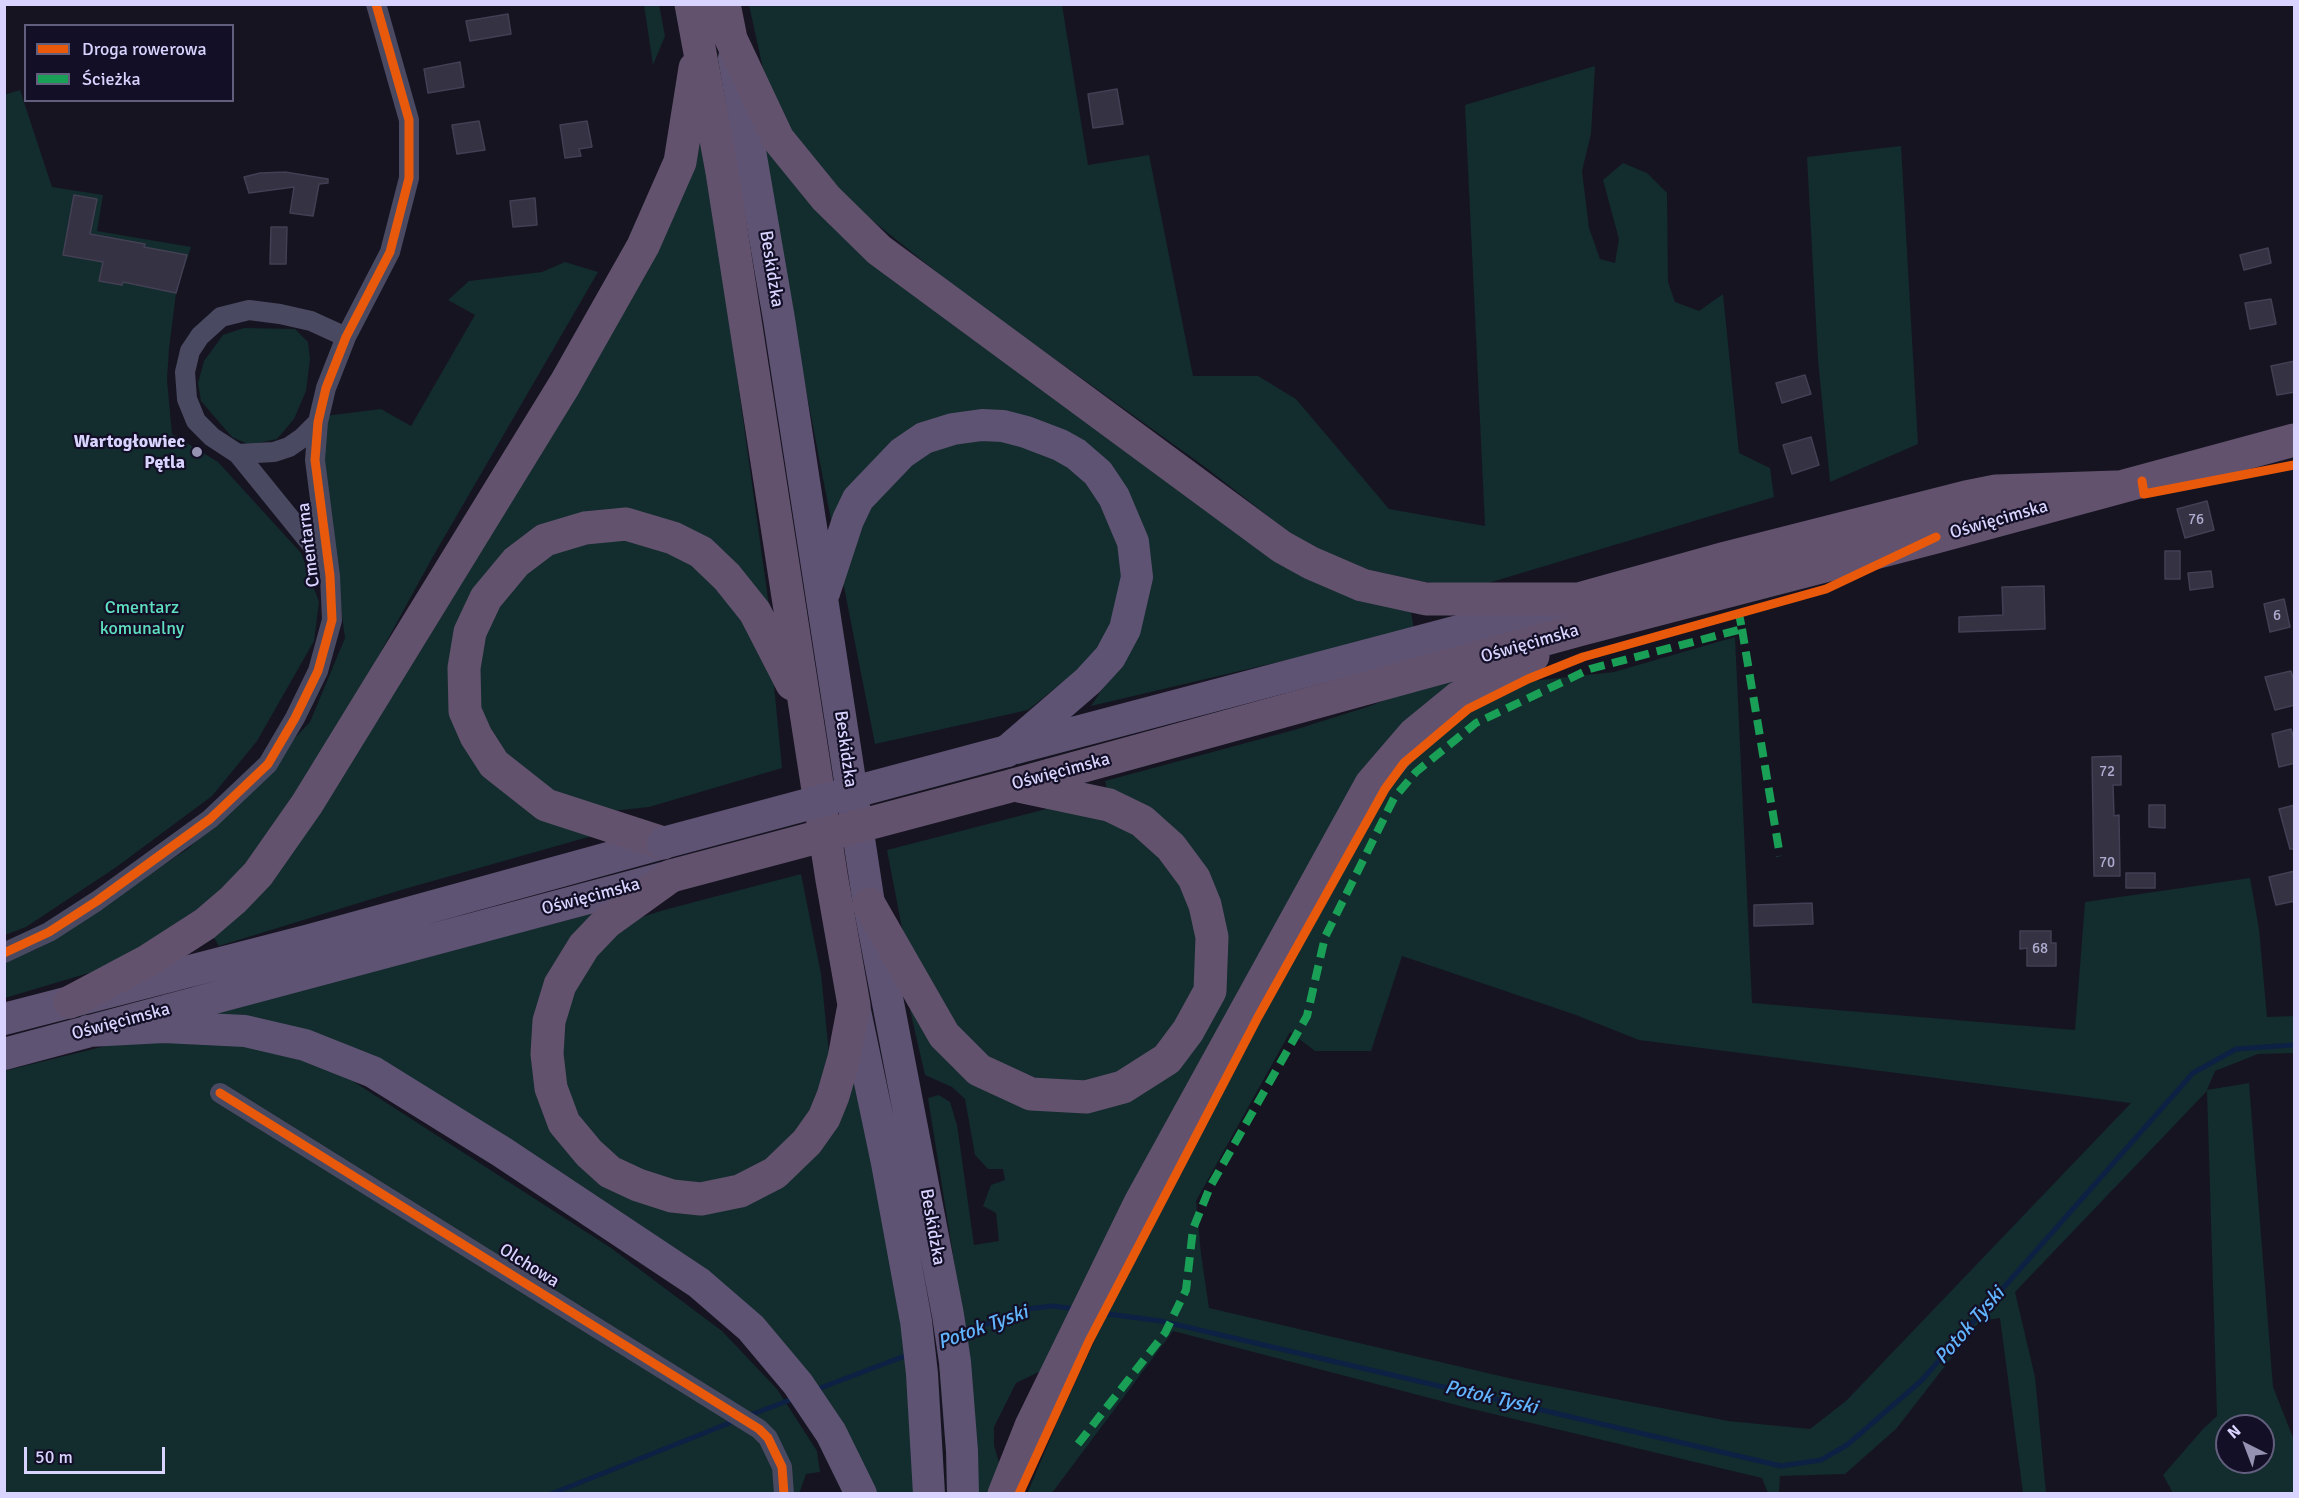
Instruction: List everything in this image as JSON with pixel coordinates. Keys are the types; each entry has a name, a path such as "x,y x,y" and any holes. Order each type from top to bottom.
{"highway":[{"name":"Beskidzka","path":"691,4 724,183 832,880 854,1005"},
{"name":"Beskidzka","path":"724,4 731,39"},
{"path":"731,39 778,139 826,198 879,250 1282,547 1311,563 1362,585 1426,599 1580,614"},
{"path":"70,1002 149,960 205,924 258,874 307,804 565,384 643,246 680,162 698,44"},
{"name":"Oświęcimska","path":"671,876 1014,785 1580,614 1726,558 1966,496 1996,490 2116,487 2295,440"},
{"path":"663,843 546,806 494,765 476,736 465,711 464,668 470,632 486,598 516,562 545,540 585,528 626,524 682,542 701,552 727,577 755,612 806,710"},
{"path":"1004,1494 1031,1426 1140,1203 1371,784 1414,735 1458,698 1580,614"},
{"path":"869,903 944,1035 979,1070 1031,1094 1086,1098 1123,1087 1167,1059 1188,1031 1210,991 1212,937 1205,905 1194,878 1171,847 1143,821 1109,806 1014,785"},
{"path":"671,876 607,922 584,946 560,985 549,1021 546,1054 551,1088 564,1123 589,1153 610,1172 638,1185 672,1196 701,1199 740,1191 775,1173 807,1142 824,1118 844,1058 854,1005"}],"main road":[{"name":"Beskidzka","path":"731,39 779,319 869,903 948,1315 955,1362 963,1494"},
{"path":"822,600 848,520 858,499 896,459 924,438 953,429 982,425 1003,426 1026,432 1077,454 1098,473 1114,497 1133,542 1137,577 1125,629 1110,657 1067,701 1007,750"},
{"name":"Oświęcimska","path":"4,1018 310,940 1007,750 1580,614"},
{"name":"Oświęcimska","path":"4,1054 671,876"},
{"name":"Beskidzka","path":"854,1005 887,1163 916,1321 922,1374 929,1494"},
{"path":"88,1031 164,1027 244,1031 305,1045 373,1071 502,1152 699,1283 751,1328 798,1384 831,1433 861,1494"}],"street":[{"name":"Cmentarna","path":"4,953 49,932 97,901 210,819 268,764 295,718 318,671 332,620 314,441 326,388 346,337 390,252 403,211 409,178 409,120 376,4"},
{"name":"Cmentarna","path":"328,565 238,454 212,437 196,421 187,399 185,372 190,351 200,336 221,317 249,310 311,321 346,337"},
{"path":"238,454 274,452 289,447 318,422"},
{"name":"Olchowa","path":"220,1094 759,1429 768,1438 782,1467 784,1494"}],"green space":[{"path":"644,5 659,5 665,36 653,65"},
{"path":"749,5 1062,5 1088,165 1149,155 1193,376 1258,376 1296,399 1389,509 1485,526 1465,105 1595,66 1591,134 1582,171 1589,228 1600,259 1615,263 1619,239 1603,180 1623,163 1647,173 1667,193 1668,282 1675,302 1699,311 1723,294 1739,453 1770,468 1774,497 1475,587 1424,582 1352,566 1291,534 1205,467 959,290 848,201 801,150 766,82"},
{"name":"Cmentarz komunalny","path":"20,90 52,187 103,195 97,231 191,247 176,293 169,349 167,380 172,434 218,462 301,553 319,602 314,641 257,741 212,796 115,868 26,927 5,935 4,95"},
{"path":"704,138 769,606 675,524 514,550 457,720 599,834 401,890 219,946 213,936 693,142"},
{"path":"763,145 1062,400 1410,606 1414,630 1091,706 1116,668 1144,599 1102,460 937,417 832,525 779,250"},
{"path":"1901,146 1918,444 1830,482 1818,360 1807,157"},
{"path":"565,262 598,272 431,560 329,747 223,897 102,969 5,998 5,961 37,949 189,848 310,722 345,638 321,458 325,416 381,409 411,426 475,315 448,300 469,281 542,272"},
{"path":"244,328 295,329 308,342 310,359 306,391 294,419 277,439 250,445 232,437 201,401 198,383 204,361 223,335"},
{"path":"990,434 1076,465 1124,538 1125,594 1105,648 1028,710 875,744 842,577 854,532 883,483 926,449"},
{"path":"607,532 685,550 740,605 773,675 782,768 649,807 612,811 567,802 526,779 477,714 483,625 551,545"},
{"path":"1735,637 1752,1003 2075,1030 2085,902 2250,878 2259,929 2267,1017 2294,1016 2294,1053 2258,1054 2215,1071 2207,1090 2249,1083 2273,1387 2294,1440 2294,1493 2173,1493 2163,1475 2215,1418 2215,1474 2275,1474 2275,1414 2217,1414 2207,1091 2015,1292 2035,1377 2046,1493 2023,1493 2000,1318 1980,1321 1896,1429 1845,1474 1780,1476 1779,1494 1768,1493 1762,1478 1468,1408 1173,1331 1052,1493 1027,1494 1061,1413 1150,1222 1264,1015 1319,891 1378,790 1422,738 1495,685 1614,672","holes":["1402,956 1576,1015 1639,1040 2131,1103 1846,1401 1810,1429 1728,1421 1513,1379 1209,1308 1196,1201 1290,1032 1315,1051 1371,1051"]},
{"path":"1497,665 1399,739 1051,1366 1016,1383 994,1427 994,1445 1000,1466 992,1493 974,1493 967,1343 928,1098 939,1095 950,1102 957,1125 974,1245 999,1241 996,1213 983,1206 991,1185 1005,1180 1003,1169 988,1169 975,1155 965,1099 952,1087 925,1075 910,1010 916,1008 952,1067 990,1091 1153,1083 1222,928 1108,795 1105,781 1294,730 1370,706 1423,685"},
{"path":"1054,807 1105,813 1149,840 1186,882 1203,943 1194,999 1163,1043 1116,1079 1063,1086 982,1062 924,982 902,928 887,850"},
{"path":"801,874 821,974 830,1063 801,1136 755,1176 710,1191 608,1161 572,1122 557,1040 565,993 617,925 664,910"},
{"path":"602,911 535,1013 591,1168 726,1204 853,1070 898,1290 918,1493 873,1493 776,1342 288,1029 211,1013"},
{"path":"142,1037 204,1037 331,1067 611,1248 722,1331 777,1389 817,1451 820,1472 806,1474 799,1494 5,1493 4,1071"}],"building":[{"path":"508,14 511,34 470,41 466,21"},
{"path":"460,62 464,87 428,93 424,69"},
{"path":"1117,89 1123,124 1093,128 1088,94"},
{"path":"479,121 485,150 457,154 452,125"},
{"path":"587,121 592,147 579,149 581,156 565,158 560,125"},
{"path":"285,172 328,179 328,183 319,184 313,216 290,213 294,187 249,193 244,177 260,173"},
{"path":"74,195 97,199 90,234 145,244 144,247 187,255 176,293 123,282 122,285 99,281 103,262 63,255"},
{"path":"535,198 537,225 513,227 510,201"},
{"path":"271,227 287,227 286,264 270,264"},
{"path":"2268,248 2271,263 2244,270 2240,255"},
{"path":"2271,299 2276,324 2250,329 2245,303"},
{"path":"2295,361 2295,392 2277,395 2271,366"},
{"path":"1805,375 1811,394 1782,403 1776,383"},
{"path":"1811,437 1819,465 1792,474 1783,445"},
{"path":"2207,501 2214,530 2185,538 2177,509"},
{"path":"2165,551 2180,551 2180,579 2165,579"},
{"path":"2211,571 2213,587 2190,590 2188,573"},
{"path":"2044,586 2045,629 1959,632 1959,617 2003,615 2002,587"},
{"path":"2284,599 2290,627 2270,632 2264,604"},
{"path":"2291,671 2295,685 2295,705 2275,710 2265,677"},
{"path":"2291,729 2295,743 2295,763 2279,767 2272,734"},
{"path":"2121,756 2121,785 2113,785 2114,816 2119,815 2120,876 2094,876 2092,757"},
{"path":"2149,805 2165,805 2165,828 2149,827"},
{"path":"2295,805 2295,849 2290,849 2279,809"},
{"path":"2295,871 2295,901 2276,905 2269,877"},
{"path":"2126,873 2155,873 2155,888 2126,888"},
{"path":"1812,903 1813,924 1754,926 1754,905"},
{"path":"2020,931 2051,931 2051,943 2056,943 2056,966 2027,966 2027,948 2020,949"}],"waterway":[{"name":"Potok Tyski","path":"1100,1313 1161,1321 1781,1466 1821,1460 1847,1445 1921,1381 2193,1073 2236,1049 2294,1045"},
{"name":"Potok Tyski","path":"961,1334 1026,1309 1053,1306 1076,1309"},
{"name":"Potok Tyski","path":"815,1390 910,1354"},
{"name":"Potok Tyski","path":"748,1416 795,1398"},
{"name":"Potok Tyski","path":"551,1494 737,1420"}],"marked path":[{"path":"1078,1444 1165,1333 1186,1290 1193,1229 1210,1187 1307,1016 1325,937 1394,798 1416,772 1476,723 1590,669 1742,629 1739,614"},
{"path":"1742,629 1780,856"}],"cycle path":[{"path":"4,953 49,932 97,901 210,819 268,764 295,718 318,671 332,620 330,576 315,460 318,422 326,388 346,337 390,252 409,178 409,120 376,4"},
{"path":"2142,481 2144,494 2294,465"},
{"path":"1019,1494 1089,1341 1258,1017 1385,789 1404,763 1468,709 1528,679 1583,657 1826,589 1936,537"},
{"path":"220,1093 759,1429 768,1438 782,1467 784,1494"}],"place":[{"name":"Wartogłowiec Pętla","path":"197,452"}]}
